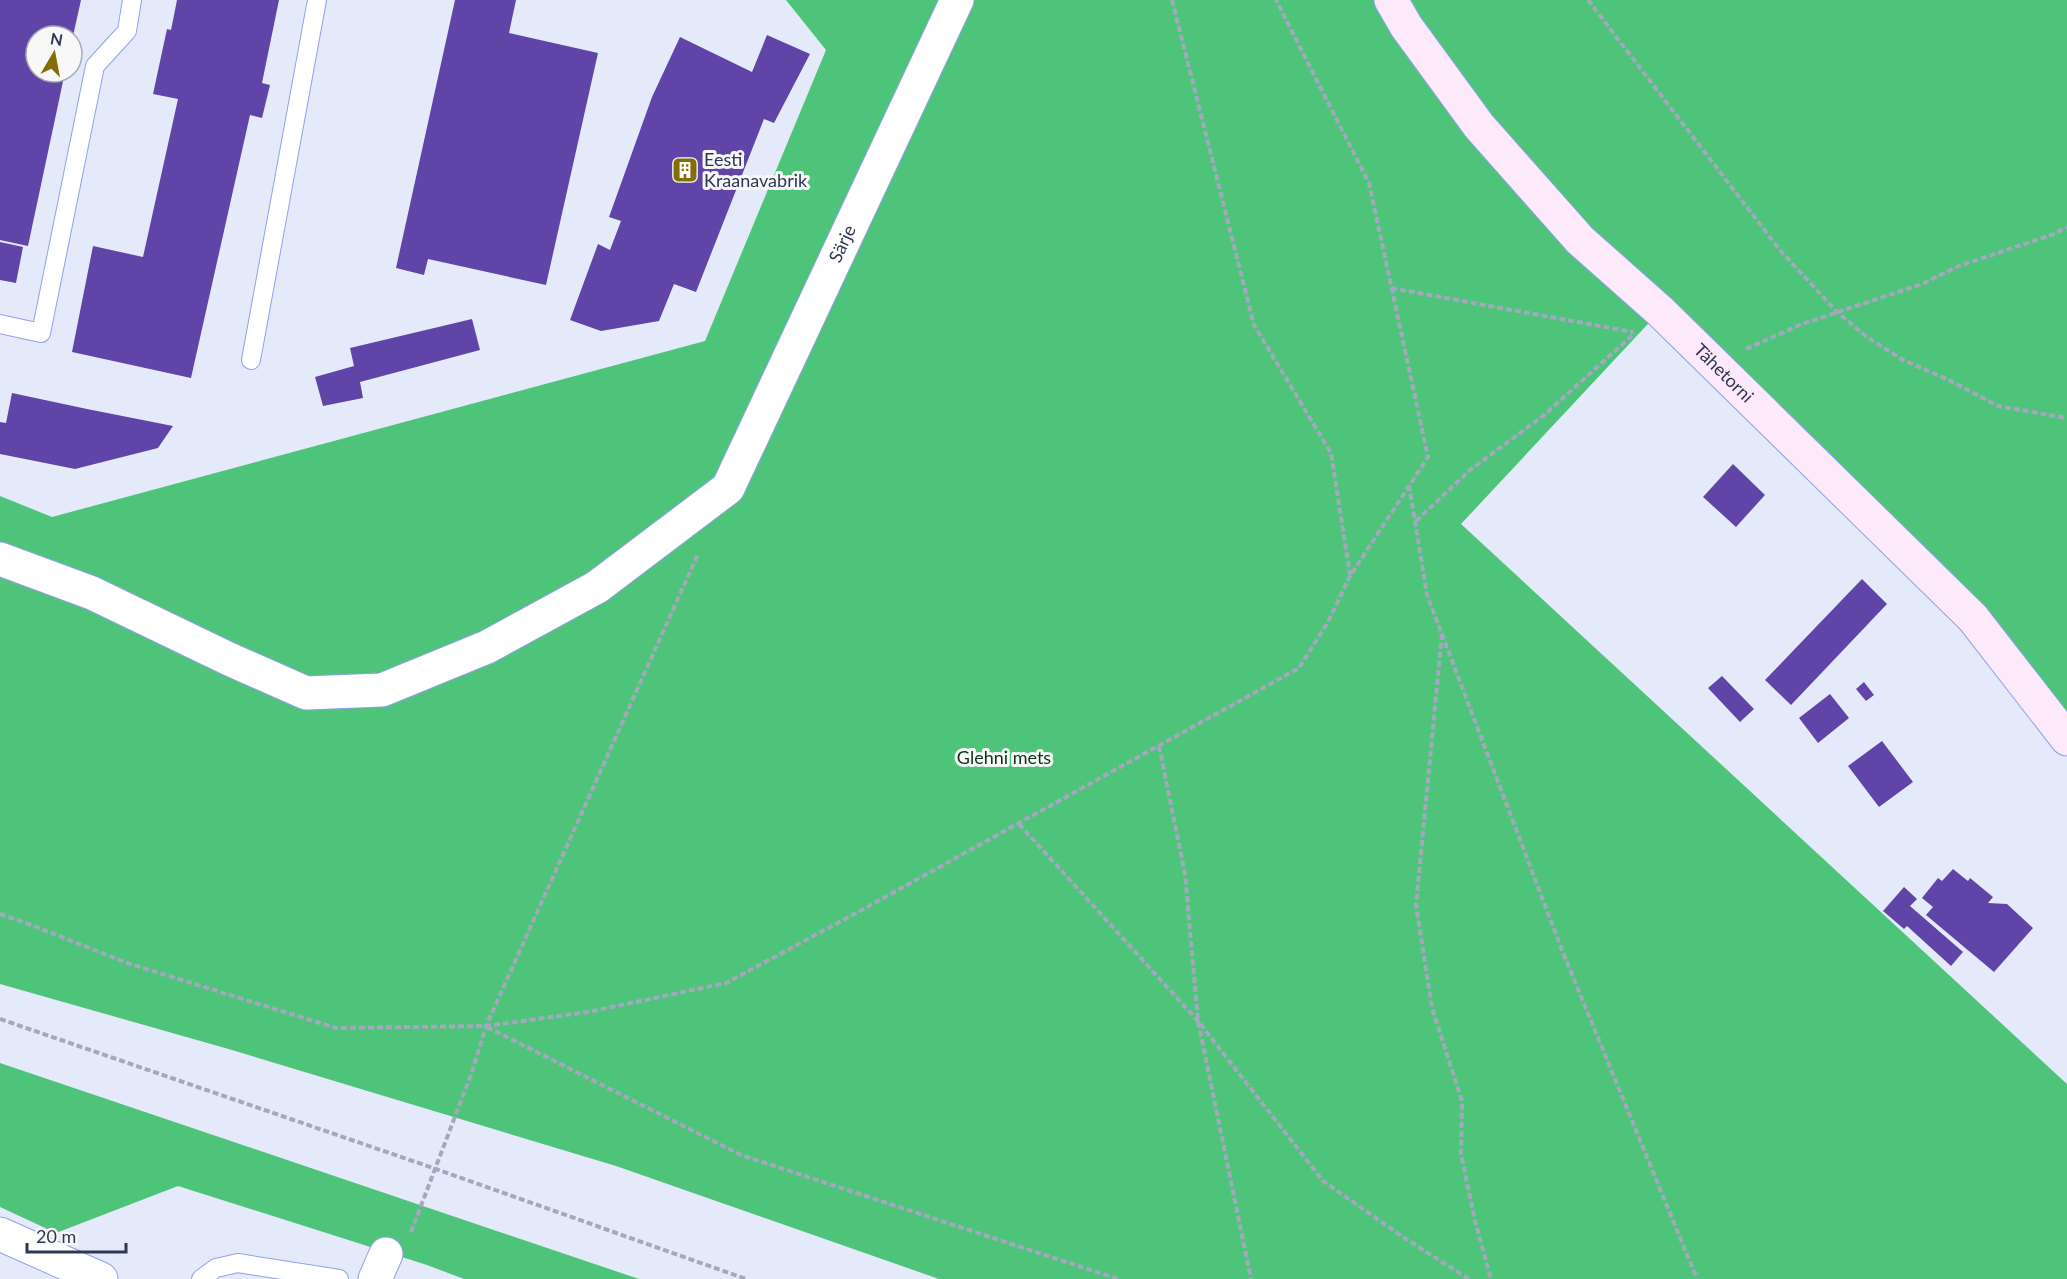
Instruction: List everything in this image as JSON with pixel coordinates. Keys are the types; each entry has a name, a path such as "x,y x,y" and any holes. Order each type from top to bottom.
{"street":[{"name":"Särje","path":"0,559 92,593 306,693 381,690 487,648 597,587 728,488 957,0"},
{"name":"Tähetorni","path":"1391,0 1406,26 1479,126 1580,240 1660,311 1973,618 2067,739"},
{"path":"0,1234 101,1279"}],"lane":[{"path":"0,324 41,333 95,66 126,31 132,0"},
{"path":"251,360 316,0"},
{"path":"201,1279 216,1268 238,1263 339,1279"}],"path":[{"path":"1172,0 1254,325 1330,453 1350,576"},
{"path":"0,914 127,963 336,1028 486,1026 588,1012 726,983 1019,824 1299,668 1328,622 1350,576 1428,456 1369,183 1276,0"},
{"path":"1588,0 1779,249 1838,312 1867,337 1903,360 1947,379 1998,406 2067,418"},
{"path":"1714,364 1802,324 1922,284 1959,266 2054,234 2067,227"},
{"path":"1391,288 1635,333"},
{"path":"1415,522 1470,470 1543,416 1660,311"},
{"path":"1409,485 1427,595 1562,950 1697,1279"},
{"path":"381,1266 407,1241 472,1072 486,1026 699,553"},
{"path":"1442,633 1416,905 1432,1008 1462,1101 1461,1154 1475,1221 1491,1279"},
{"path":"1159,746 1185,874 1198,1022 1251,1279"},
{"path":"1019,824 1198,1022 1323,1182 1469,1279"},
{"path":"0,1019 436,1169 746,1279"},
{"path":"486,1026 741,1155 1118,1279"}],"green space":[{"name":"Glehni mets","path":"786,0 2067,0 2067,739 1660,311 1461,524 2067,1084 2067,1279 939,1279 616,1166 232,1050 0,984 0,496 52,517 705,341 826,50"},
{"path":"0,1063 639,1279 464,1279 427,1265 178,1186 56,1233 0,1207"}],"building":[{"path":"0,0 81,0 76,24 24,24 24,84 62,84 28,246 0,240"},
{"path":"177,0 279,0 262,83 270,85 262,118 250,115 191,378 72,352 93,246 143,257 178,99 153,94 167,29 171,30"},
{"path":"455,0 516,0 509,33 598,53 546,285 428,259 424,275 396,268"},
{"name":"Eesti Kraanavabrik","path":"767,35 810,54 774,123 764,119 696,292 674,284 659,321 601,331 570,320 598,244 610,250 621,221 609,217 652,97 680,37 752,72"},
{"path":"0,242 23,247 16,283 0,280"},
{"path":"472,319 480,350 360,382 363,398 323,406 315,377 354,366 350,348"},
{"path":"12,393 173,426 158,448 75,469 0,454 0,422 6,423"},
{"path":"1733,464 1765,495 1736,527 1703,497"},
{"path":"1862,579 1887,604 1791,705 1765,680"},
{"path":"1722,676 1754,709 1740,722 1708,688"},
{"path":"1864,682 1874,695 1866,701 1856,689"},
{"path":"1830,694 1849,718 1818,743 1799,718"},
{"path":"1882,741 1913,782 1879,807 1848,766"},
{"path":"1953,869 1968,881 1970,878 1993,897 1988,903 2007,904 2033,928 1994,972 1926,915 1933,907 1922,898 1938,878 1942,881"},
{"path":"1904,887 1917,899 1910,906 1963,952 1951,966 1907,926 1904,929 1883,911"}],"place":[{"name":"Eesti Kraanavabrik","path":"685,170"}]}
